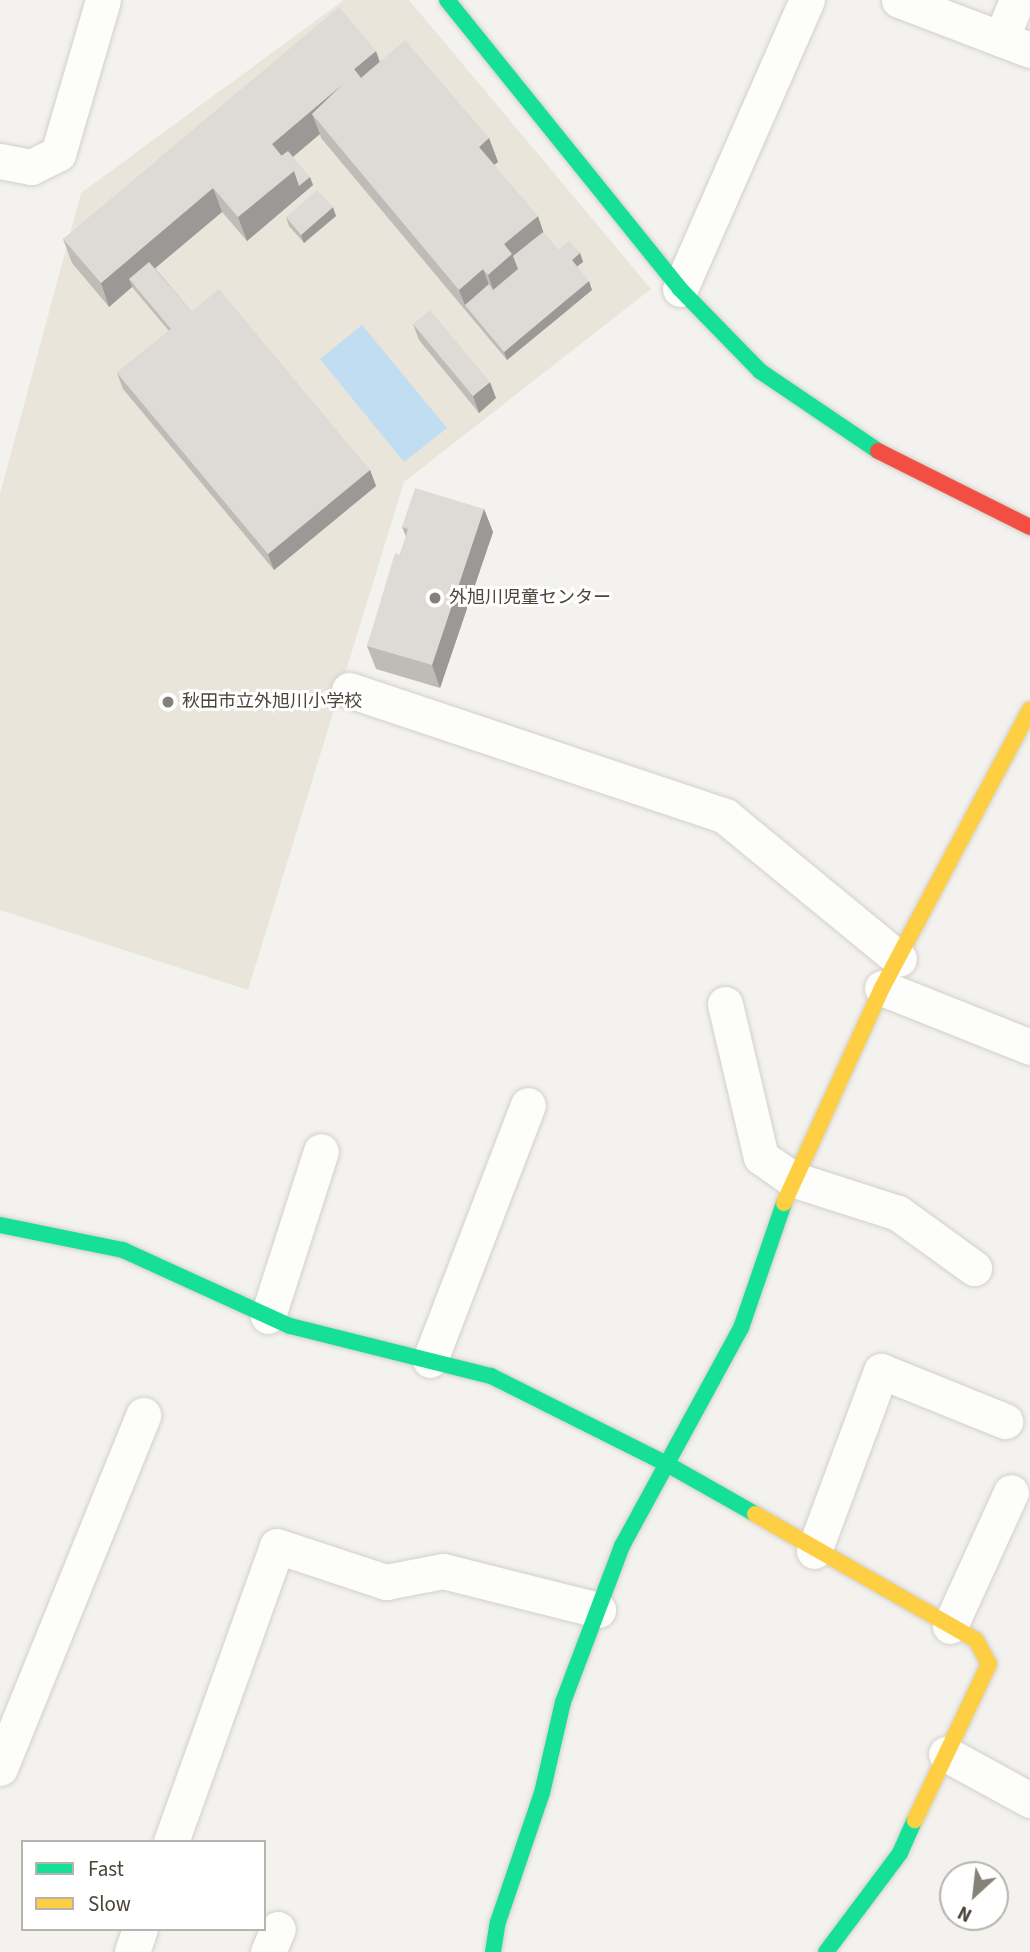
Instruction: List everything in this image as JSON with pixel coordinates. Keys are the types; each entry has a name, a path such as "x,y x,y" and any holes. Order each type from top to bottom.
{"street":[{"path":"0,161 31,167 58,154 103,0"},
{"path":"447,0 680,289 760,371 866,445 1030,527"},
{"path":"680,289 807,0"},
{"path":"899,0 1016,44 1017,0"},
{"path":"349,690 725,816 890,974 1030,1047"},
{"path":"493,1952 498,1922 542,1793 563,1702 622,1546 741,1328 792,1179 890,974 1030,710"},
{"path":"725,1004 761,1157 792,1179 898,1213 974,1268"},
{"path":"430,1360 528,1105"},
{"path":"268,1316 321,1151"},
{"path":"0,1225 123,1250 290,1326 491,1376 665,1464 814,1551 976,1640 989,1664 900,1853 826,1952"},
{"path":"814,1551 881,1371 1005,1422"},
{"path":"0,1768 143,1415"},
{"path":"950,1626 1010,1492"},
{"path":"172,1840 277,1546 386,1582 443,1571 598,1610"},
{"path":"946,1754 1030,1800"},
{"path":"132,1952 139,1931"}],"shaded area":[{"name":"秋田市立外旭川小学校","path":"344,0 409,0 651,289 404,482 248,990 0,910 0,494 81,193"}],"water":[{"path":"362,325 447,428 404,462 320,359"}],"building":[{"path":"339,7 376,51 354,69 361,78 405,40 489,138 479,147 538,216 504,244 512,254 488,275 483,269 459,290 312,114 344,83 272,144 294,171 238,217 213,188 101,283 63,239"},
{"path":"288,151 310,177 299,186 294,171 281,156"},
{"path":"317,190 333,207 301,235 286,217"},
{"path":"543,232 558,250 569,241 580,253 572,260 589,281 504,352 465,305 489,284 493,290 518,269 513,256"},
{"path":"149,262 192,312 171,329 129,279"},
{"path":"219,289 370,470 268,554 117,373"},
{"path":"430,310 490,382 473,396 413,324"},
{"name":"外旭川児童センター","path":"415,488 484,509 432,665 367,646 395,553 400,555 408,529 402,527"}],"traffic: fast":[{"path":"447,0 680,289 760,371 878,451"},
{"path":"493,1952 498,1922 542,1793 563,1702 622,1546 741,1328 784,1203"},
{"path":"0,1225 123,1250 290,1326 491,1376 665,1463 755,1514"},
{"path":"826,1952 900,1853 915,1820"}],"traffic: slow":[{"path":"784,1203 882,988 1030,710"},
{"path":"755,1514 976,1640 989,1664 915,1820"}],"traffic: jam":[{"path":"878,451 1030,527"}],"place":[{"name":"外旭川児童センター","path":"435,598"},
{"name":"秋田市立外旭川小学校","path":"168,702"}]}
